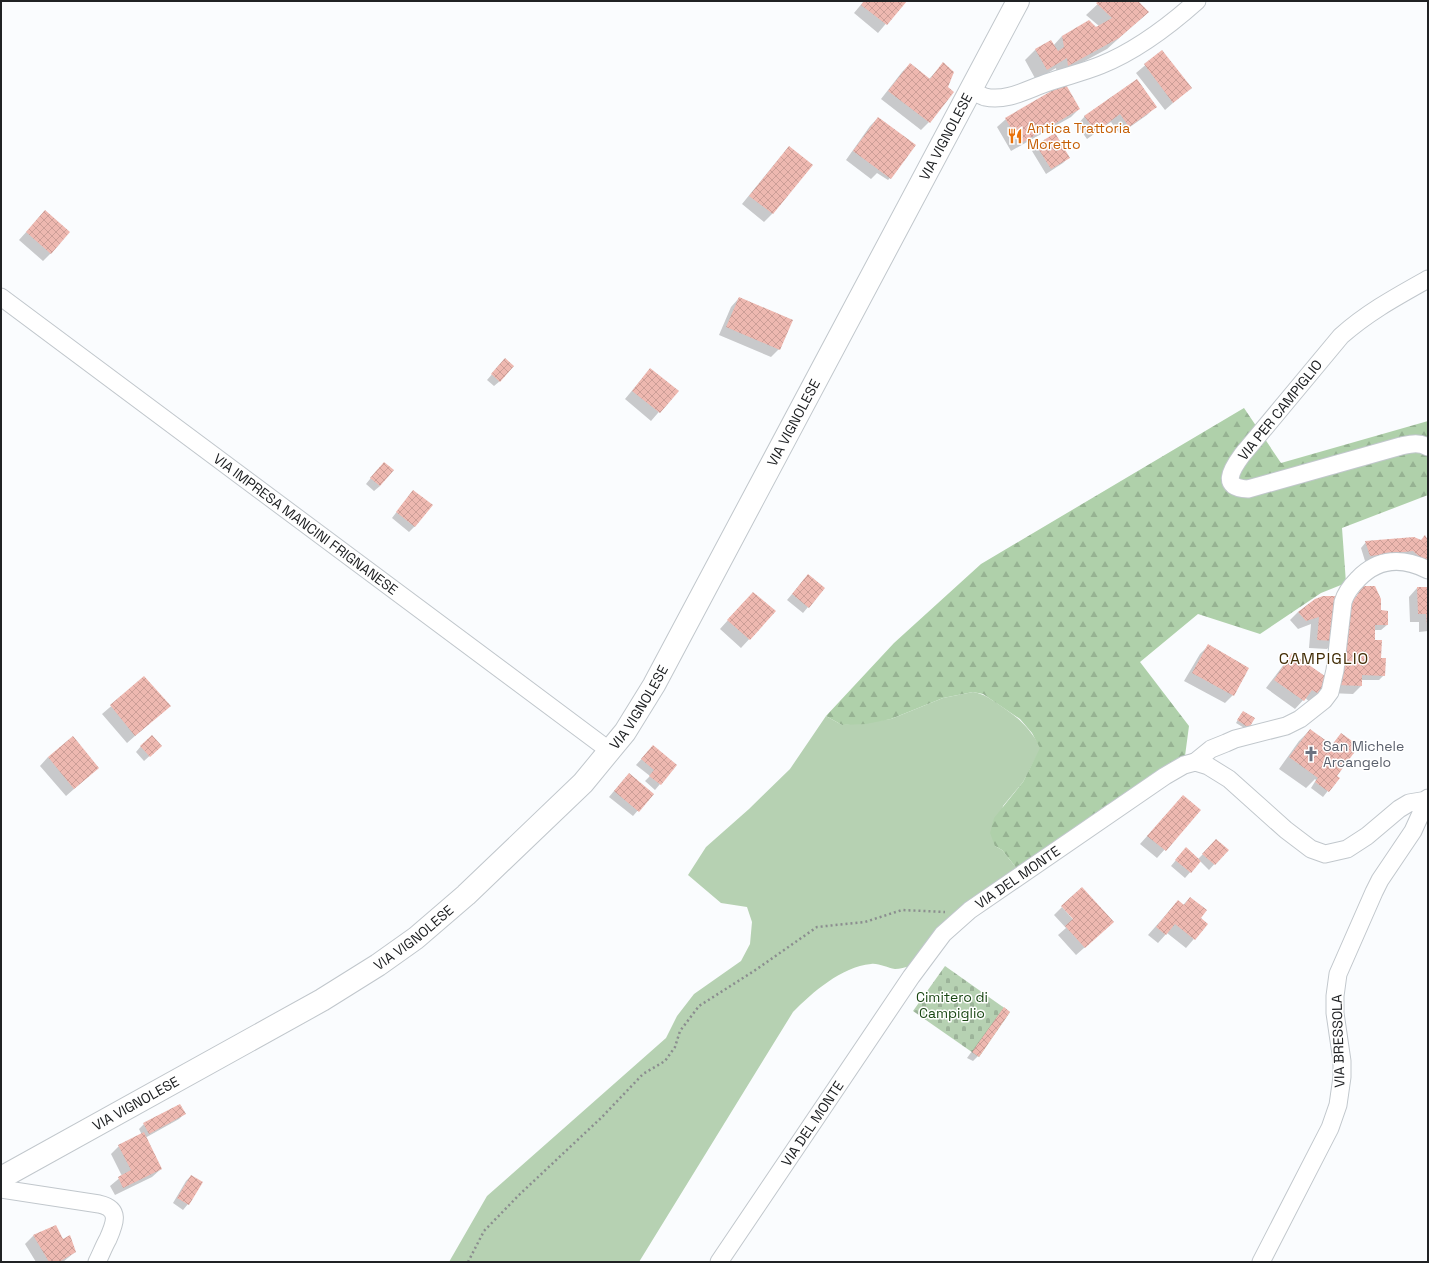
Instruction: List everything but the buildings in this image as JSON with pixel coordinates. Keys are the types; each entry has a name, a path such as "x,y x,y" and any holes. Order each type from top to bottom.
{"main road":[{"name":"VIA VIGNOLESE","path":"1,1178 322,1000 378,965 416,938 466,895 584,783 625,732 654,685 1018,1"}],"street":[{"path":"971,90 984,96 1000,98 1012,96 1050,81 1101,66 1137,46 1185,12 1197,1"},
{"name":"VIA PER CAMPIGLIO","path":"1428,279 1372,311 1357,321 1341,336 1242,455 1235,465 1230,481 1233,486 1240,489 1248,489 1401,446 1424,444 1428,447"},
{"name":"VIA IMPRESA MANCINI FRIGNANESE","path":"1,297 610,751"},
{"name":"VIA DEL MONTE","path":"718,1262 911,977 943,934 959,919 1165,776 1195,762 1211,749 1230,741 1286,726 1300,718 1324,700 1330,692 1335,670 1343,602 1345,594 1352,585 1366,571 1385,562 1415,564 1428,570"},
{"path":"1195,762 1208,766 1229,779 1286,830 1311,849 1325,854 1347,849 1367,836 1399,809 1409,803 1428,799"},
{"name":"VIA BRESSOLA","path":"1261,1262 1330,1128 1338,1105 1342,1077 1342,1061 1335,1007 1338,974 1380,880 1413,831 1428,799"},
{"path":"1,1189 99,1204 110,1208 114,1215 114,1225 97,1262"}],"path":[{"path":"468,1262 484,1231 520,1194 602,1117 643,1074 664,1061 675,1047 680,1031 699,1006 817,928 865,922 902,910 945,912 959,919"}],"green space":[{"path":"1244,408 1281,463 1428,421 1428,495 1342,528 1346,583 1321,593 1260,634 1198,614 1140,662 1189,726 1185,756 1018,870 1002,850 995,846 990,833 994,818 1023,782 1040,748 1032,733 1020,719 983,694 973,692 943,698 891,719 866,724 842,725 826,716 894,643 981,564"},
{"path":"973,692 989,698 1017,718 1032,734 1041,748 1023,782 1003,806 995,846 1002,850 1018,870 952,914 925,943 910,966 895,969 877,964 871,964 849,970 838,975 809,996 793,1012 639,1262 449,1262 487,1196 666,1038 677,1016 694,994 741,961 750,944 752,922 747,907 721,903 688,875 706,847 749,809 790,769 826,716 842,725 891,719 943,698"},
{"name":"Cimitero di Campiglio","path":"945,966 1010,1012 979,1057 913,1011"}],"place":[{"name":"Antica Trattoria Moretto","path":"1015,136"},
{"name":"San Michele Arcangelo","path":"1311,754"}],"district":[{"name":"CAMPIGLIO","path":"1324,658"}]}
